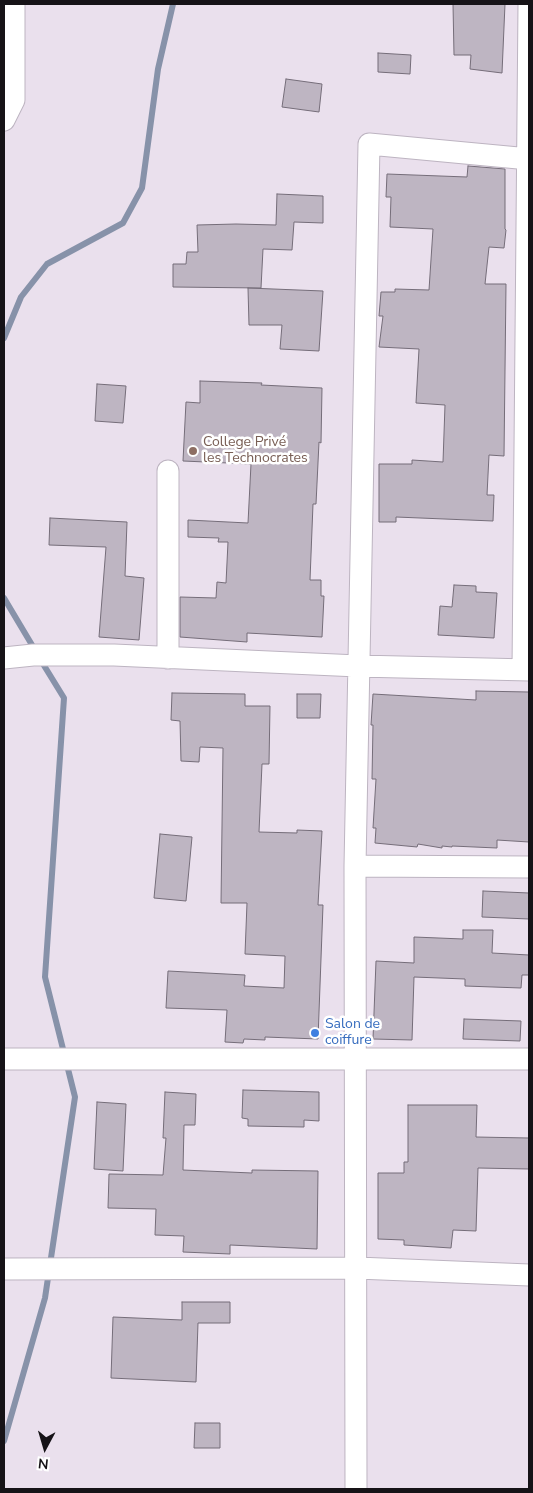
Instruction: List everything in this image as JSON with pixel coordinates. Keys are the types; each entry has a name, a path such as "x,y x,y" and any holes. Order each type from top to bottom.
{"street":[{"path":"4,120 14,100 14,4"},
{"path":"4,658 114,655 358,666 526,670 529,4"},
{"path":"356,1489 355,866 369,144 528,159"},
{"path":"168,471 168,658"},
{"path":"355,866 529,866"},
{"path":"4,1060 529,1059"},
{"path":"4,1269 357,1268 529,1275"}],"building":[{"path":"453,4 505,4 502,73 470,69 471,55 454,55"},
{"path":"378,53 411,55 410,74 378,72"},
{"path":"286,79 322,84 319,112 282,107"},
{"path":"468,166 505,169 506,230 504,248 489,247 485,284 506,284 504,456 489,455 487,495 494,495 493,521 396,517 396,522 379,522 379,464 412,464 412,460 443,462 445,405 416,403 419,349 379,347 383,316 379,316 381,292 395,292 395,289 429,290 433,229 390,227 391,197 386,197 387,174 467,177"},
{"path":"277,194 323,196 323,223 294,222 292,250 263,249 261,288 173,287 173,264 186,264 187,252 198,252 197,225 276,225"},
{"path":"248,288 323,291 319,351 280,349 282,325 249,325"},
{"path":"200,381 262,383 261,385 322,388 321,443 319,442 316,504 313,504 310,580 321,580 321,596 324,596 322,637 247,633 247,642 180,637 180,597 216,598 217,582 226,583 228,542 218,542 219,538 188,537 188,520 248,523 251,464 183,461 186,402 200,403"},
{"path":"97,384 126,386 123,423 95,421"},
{"path":"50,518 127,522 125,576 144,578 139,640 99,637 106,547 49,545"},
{"path":"454,585 476,586 476,592 497,593 494,638 438,635 440,606 452,607"},
{"path":"476,691 529,692 529,842 497,840 497,848 442,846 442,848 418,844 417,847 375,843 376,828 373,828 376,779 372,779 373,725 371,725 373,694 476,700"},
{"path":"172,693 245,694 245,706 270,706 269,764 262,764 259,832 297,833 297,830 322,831 318,905 323,905 318,1039 265,1037 265,1040 244,1039 243,1043 225,1042 227,1010 166,1008 168,971 245,975 244,986 284,988 285,956 245,954 247,903 221,903 223,748 200,747 199,762 181,761 180,721 171,720"},
{"path":"297,694 321,694 320,718 297,718"},
{"path":"160,834 192,837 186,901 154,898"},
{"path":"483,891 529,893 529,919 482,917"},
{"path":"463,930 493,930 492,953 529,955 529,975 522,975 521,988 465,986 465,979 414,977 412,1040 373,1039 376,961 414,963 414,937 463,939"},
{"path":"464,1019 521,1021 520,1041 463,1039"},
{"path":"243,1090 319,1092 319,1121 304,1120 304,1127 248,1126 248,1119 242,1118"},
{"path":"165,1092 196,1094 195,1125 184,1125 183,1170 252,1173 252,1170 318,1171 317,1249 230,1245 230,1254 183,1252 184,1236 155,1235 156,1209 108,1208 109,1174 163,1175 166,1138 163,1138"},
{"path":"97,1102 126,1104 123,1171 94,1169"},
{"path":"408,1105 477,1105 476,1137 529,1138 529,1169 478,1168 476,1231 453,1230 451,1248 404,1245 404,1240 378,1239 378,1173 404,1173 404,1162 408,1162"},
{"path":"182,1302 230,1302 230,1323 198,1323 196,1382 111,1378 113,1317 182,1320"},
{"path":"195,1423 220,1423 220,1448 194,1448"}],"waterway":[{"path":"4,338 21,297 47,264 123,223 142,188 158,69 173,4"},
{"path":"4,598 35,650"},
{"path":"4,1441 45,1298 75,1097 45,977 64,698 40,659"}],"place":[{"name":"College Privé les Technocrates","path":"193,451"},
{"name":"Salon de coiffure","path":"315,1033"}]}
